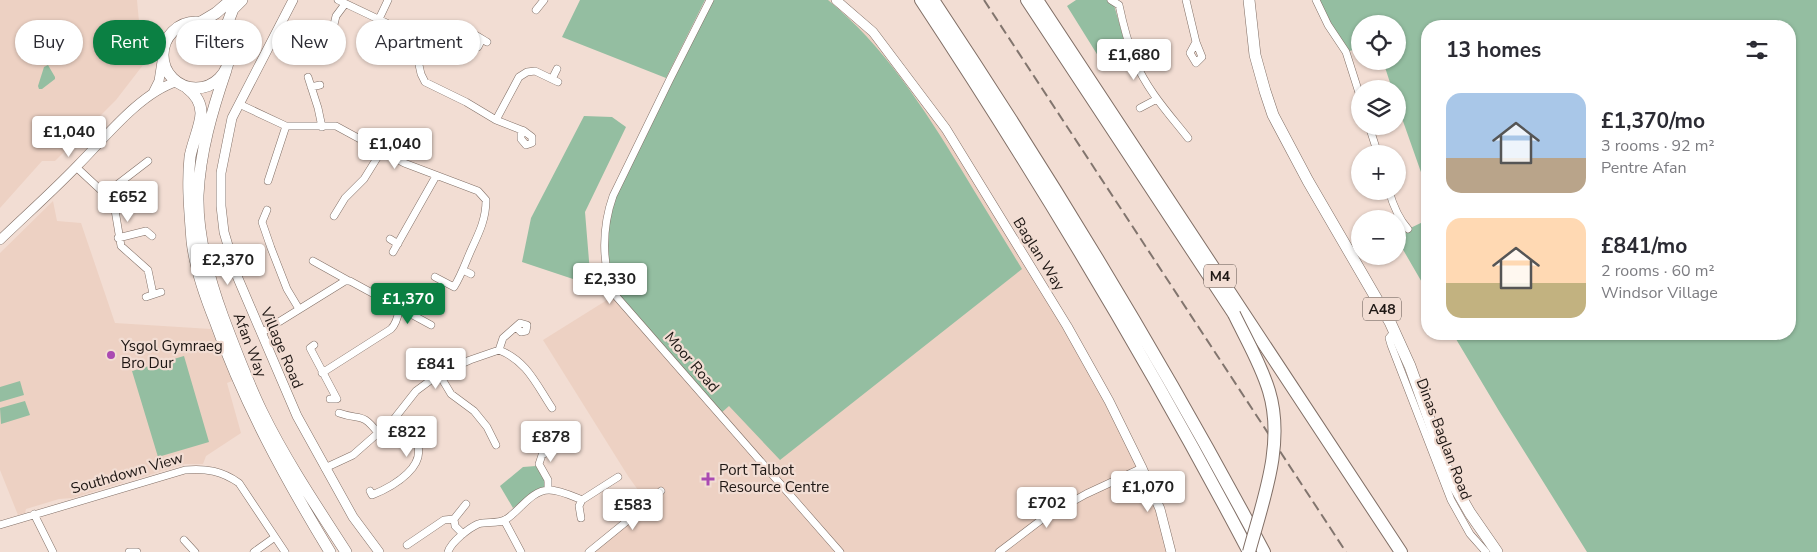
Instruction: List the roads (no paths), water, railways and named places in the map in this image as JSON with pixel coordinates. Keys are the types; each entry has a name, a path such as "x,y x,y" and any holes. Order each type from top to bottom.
{"highway":[{"name":"M4","path":"921,0 999,118 1081,252 1161,390 1249,552"},
{"path":"933,0 1007,113 1090,247 1171,384 1264,552"},
{"name":"M4","path":"1027,0 1234,314 1260,367 1270,392 1275,422 1274,449 1269,476 1249,552"},
{"name":"M4","path":"1037,0 1169,201 1300,395 1401,552"}],"main road":[{"path":"204,20 216,13 230,0"},
{"path":"228,20 242,0"},
{"name":"A48","path":"1249,0 1255,55 1264,91 1273,115 1308,181 1394,332"},
{"path":"166,41 176,29"},
{"path":"164,65 169,75 182,85 196,89 214,84 226,70 228,65"},
{"name":"Afan Way","path":"226,70 200,163 198,197 200,230 206,262 215,295 233,344 263,414 305,489 346,552"},
{"name":"Afan Way","path":"182,85 194,94 199,103 201,114 190,157 189,199 192,244 206,298 223,346 254,417 295,494 330,552"},
{"name":"Dinas Baglan Road","path":"1394,332 1410,366 1451,480 1470,513 1497,552"}],"street":[{"name":"Village Road","path":"293,0 232,118 224,150 221,173 221,206 224,232 230,255 260,333 297,416 354,517 379,552"},
{"path":"338,0 379,19 388,0"},
{"path":"536,10 544,0"},
{"name":"Moor Road","path":"710,0 613,196 606,231 606,256 609,279 615,295 840,552"},
{"name":"Baglan Way","path":"836,0 873,32 946,129 1067,326 1109,401 1142,468 1160,510 1171,552"},
{"path":"1111,0 1119,5 1136,63 1157,99 1188,138"},
{"path":"1186,0 1196,42"},
{"path":"1316,0 1328,25 1346,52 1355,80"},
{"path":"335,20 345,4"},
{"path":"1106,58 1129,44"},
{"path":"0,240 118,124 153,93 159,81 161,65"},
{"path":"419,65 420,74 425,82 466,102 496,120 524,131"},
{"path":"496,120 518,77 535,71 555,81 556,69"},
{"path":"308,77 322,127"},
{"path":"153,93 182,85"},
{"path":"311,87 320,86"},
{"path":"1140,108 1157,99"},
{"path":"239,104 286,126 336,126 404,163 478,190 486,200 486,213 463,270 454,287 435,277"},
{"path":"268,180 286,126"},
{"path":"334,216 345,198 364,179 382,150"},
{"path":"105,194 148,161"},
{"path":"76,167 105,194 115,210 118,238 121,246 148,270 150,295 161,292"},
{"path":"393,252 436,176"},
{"path":"1392,200 1408,229"},
{"path":"266,210 262,222 287,290 299,309"},
{"path":"118,238 146,231 152,236"},
{"path":"390,239 398,244"},
{"path":"312,261 431,325"},
{"path":"463,270 471,274"},
{"path":"260,333 338,285 345,281 350,281"},
{"path":"322,373 391,329 394,326 399,310 396,306"},
{"path":"499,350 503,338 516,328"},
{"name":"Dinas Baglan Road","path":"1394,332 1389,338 1390,345 1450,500 1467,529 1486,552"},
{"path":"314,345 310,348 337,398 330,399"},
{"path":"325,468 352,455 394,419 416,391 439,374 499,350 522,363 552,408"},
{"path":"439,374 451,394 474,412 488,427 496,445"},
{"path":"338,413 368,420 378,433"},
{"path":"370,491 372,495 384,490 413,469 417,462 418,449 414,438 394,419"},
{"path":"548,490 548,480 539,464 542,454 571,440"},
{"path":"999,552 1044,517 1086,494 1142,468"},
{"name":"Southdown View","path":"0,525 185,470 207,469 228,475 239,483 285,552"},
{"path":"581,518 579,506 582,500 618,477"},
{"path":"448,552 450,546 463,534 479,524 504,520 536,494 548,490 567,494 582,500"},
{"path":"589,552 648,504 661,491"},
{"path":"407,545 444,520 454,519 466,504"},
{"path":"34,514 53,552"},
{"path":"454,519 456,526 463,534"},
{"path":"504,520 521,552"},
{"path":"254,552 275,537"},
{"path":"184,540 190,549 195,552"},
{"path":"129,552 137,552"}],"railway":[{"path":"984,0 1346,552"}],"place":[{"name":"Ysgol Gymraeg Bro Dur","path":"111,355"},
{"name":"Port Talbot Resource Centre","path":"708,479"}]}
